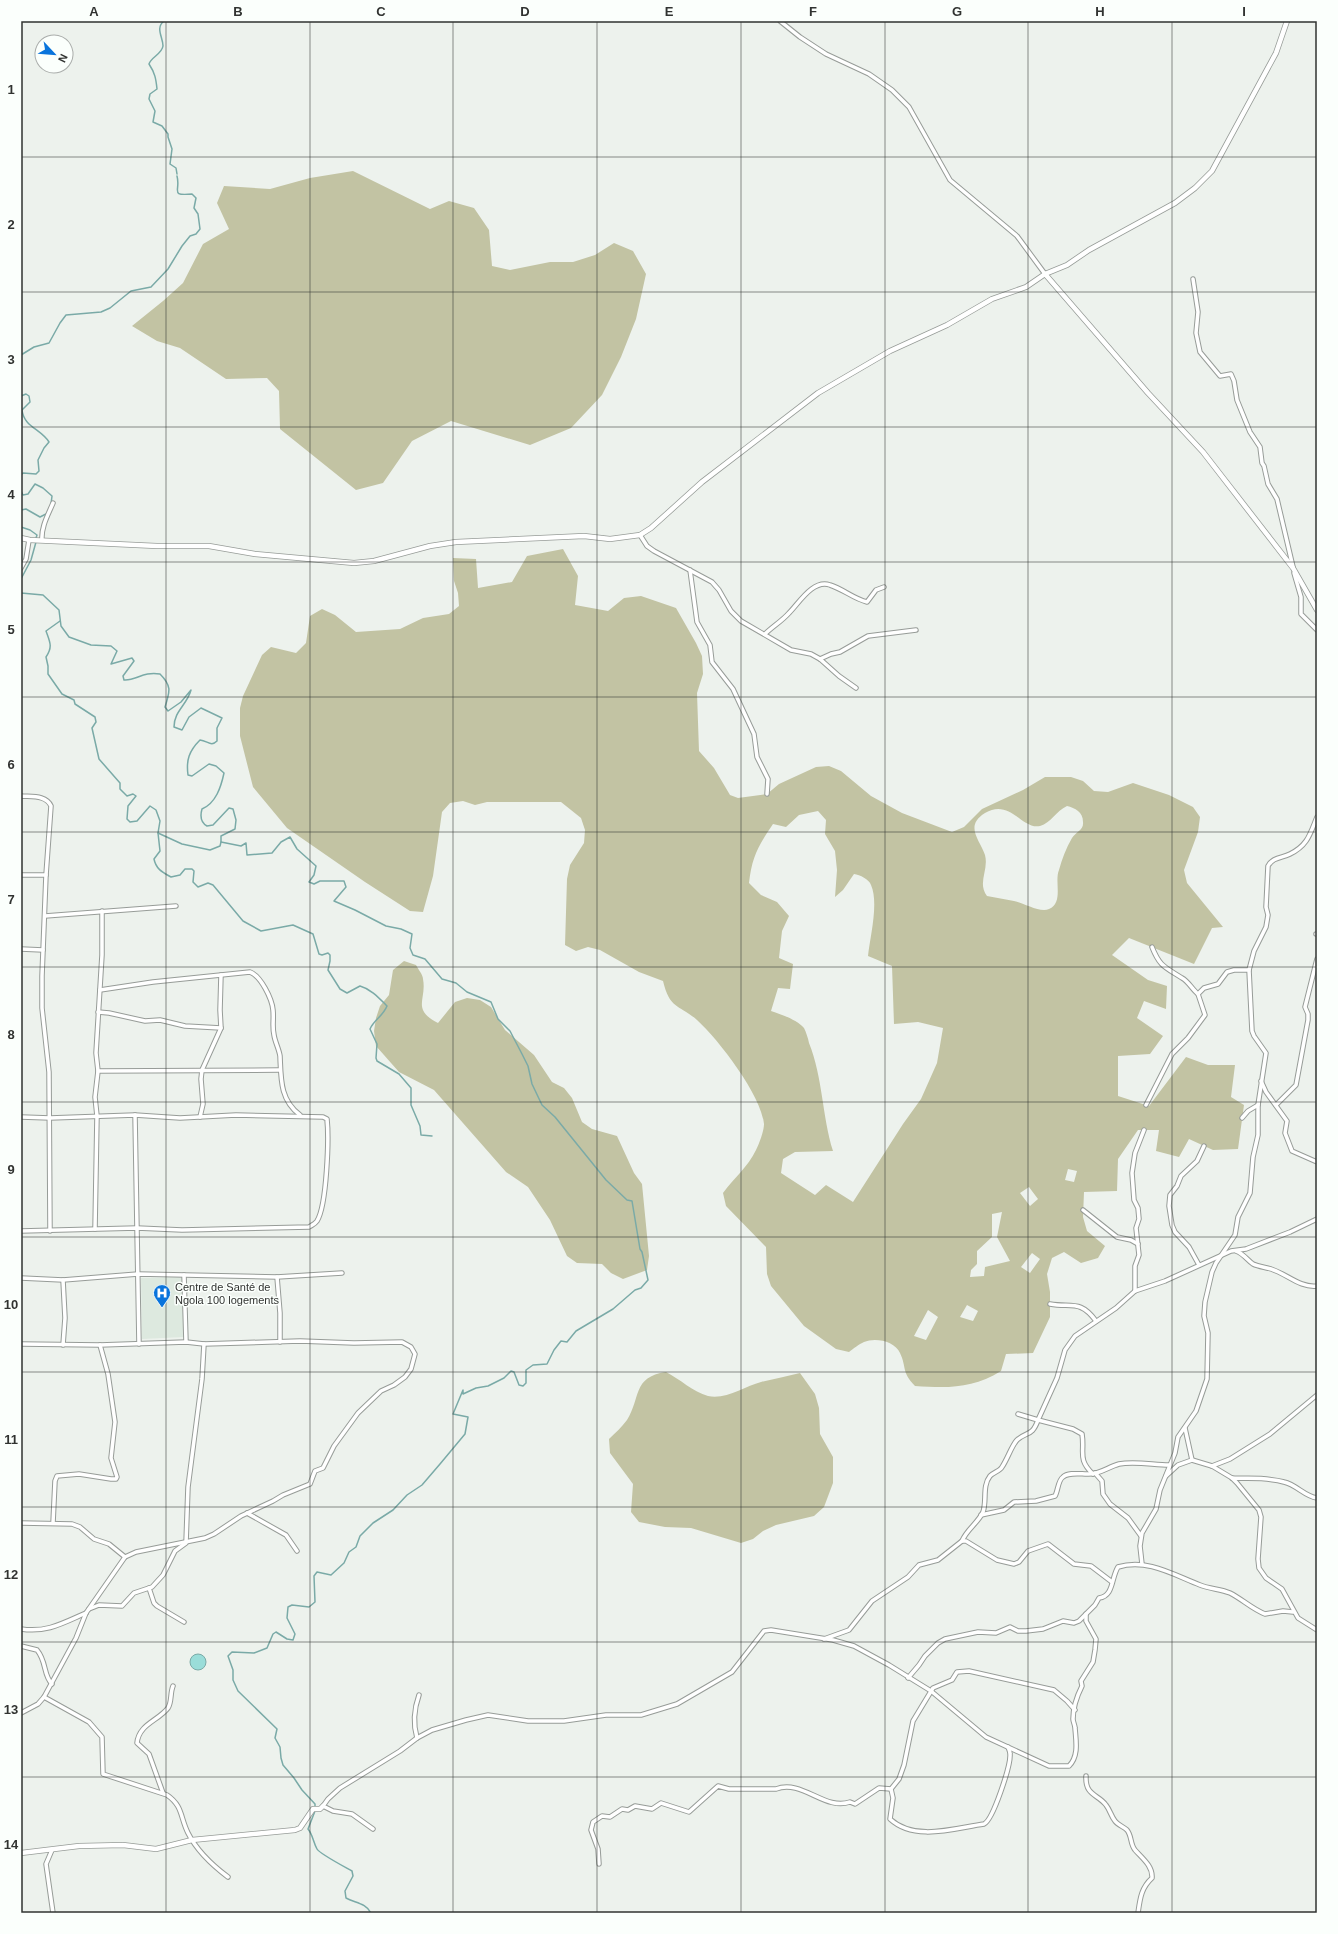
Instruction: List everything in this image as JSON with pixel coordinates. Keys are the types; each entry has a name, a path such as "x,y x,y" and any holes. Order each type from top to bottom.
{"street":[{"path":"780,21 800,37 826,54 869,74 892,90 909,107 950,180 1016,236 1045,274 1148,393 1203,452 1293,568 1317,610"},
{"path":"21,538 30,540 157,546 209,546 262,555 301,557 354,563 374,562 430,546 456,542 574,536 610,538 640,535 651,528 702,482 818,393 890,351 925,336 992,299 1026,287 1045,274 1067,265 1089,250 1175,203 1195,188 1212,171 1276,53 1287,21"},
{"path":"1193,279 1198,312 1196,333 1200,352 1220,376 1231,374 1234,381 1237,400 1250,432 1260,447 1262,463 1268,484 1277,499 1301,597 1301,614 1317,630"},
{"path":"41,540 44,523 53,503"},
{"path":"640,535 647,546 712,582 719,590 731,611 741,621 791,650 811,654 820,659 839,676 856,688"},
{"path":"21,568 26,559 30,540"},
{"path":"690,570 697,622 710,645 712,662 733,689 754,734 757,757 768,779 767,794"},
{"path":"765,634 788,614 812,589 822,584 830,584 851,594 858,600 867,602 876,590 884,587"},
{"path":"820,659 840,652 868,636 916,630"},
{"path":"21,796 44,799 49,802 51,806 46,875 46,916 43,950 42,1008 49,1072 50,1231"},
{"path":"1142,1564 1140,1546 1141,1536 1153,1515 1164,1478 1175,1453 1178,1437 1196,1411 1207,1379 1208,1334 1204,1316 1205,1302 1212,1272 1236,1235 1238,1217 1250,1193 1254,1152 1258,1135 1258,1105 1266,1053 1252,1031 1249,970 1254,951 1266,927 1268,915 1266,907 1268,866 1270,862 1290,854 1303,845 1312,833 1317,817"},
{"path":"21,875 46,875"},
{"path":"46,916 176,906"},
{"path":"95,1230 97,1116 95,1097 98,1071 96,1053 102,948 102,911"},
{"path":"1146,1105 1172,1054 1188,1038 1205,1015 1202,1005 1198,999 1198,994 1183,978 1168,971 1158,960 1152,946"},
{"path":"21,949 43,950"},
{"path":"1276,1105 1296,1085 1308,1020 1308,1014 1305,1007 1317,959"},
{"path":"1198,994 1204,988 1218,984 1227,972 1234,970 1249,970"},
{"path":"100,990 250,972 257,974 273,1008 274,1035 280,1055 279,1070 282,1088 287,1103 300,1116"},
{"path":"200,1117 203,1104 201,1079 202,1070 221,1028 221,975"},
{"path":"98,1012 145,1021 160,1020 185,1026 221,1028"},
{"path":"98,1071 279,1070"},
{"path":"1261,1080 1266,1092 1287,1121 1285,1133 1292,1151 1317,1162"},
{"path":"1242,1118 1248,1110 1258,1105"},
{"path":"21,1117 50,1118 135,1115 180,1118 300,1116 323,1117 327,1119 328,1128 321,1211 316,1222 309,1227 182,1230 137,1228 21,1231"},
{"path":"135,1115 139,1344"},
{"path":"1135,1291 1135,1266 1139,1255 1136,1228 1139,1219 1138,1208 1134,1200 1132,1173 1135,1153 1144,1130"},
{"path":"1199,1265 1189,1247 1172,1225 1168,1206 1170,1195 1177,1186 1181,1176 1197,1161 1204,1146"},
{"path":"1083,1210 1117,1237 1131,1240 1138,1244"},
{"path":"823,1639 849,1630 872,1601 908,1577 919,1565 938,1560 962,1541 966,1531 973,1525 983,1512 986,1484 990,1476 1001,1469 1016,1441 1032,1432 1057,1378 1065,1350 1075,1336 1116,1308 1135,1291 1165,1281 1235,1250 1246,1248 1290,1232 1317,1219"},
{"path":"1235,1250 1242,1254 1252,1264 1270,1269 1309,1287 1317,1286"},
{"path":"21,1278 63,1280 138,1274 277,1277 342,1273"},
{"path":"184,1275 186,1342"},
{"path":"277,1277 280,1313 280,1342"},
{"path":"63,1280 65,1318 63,1345"},
{"path":"1050,1304 1076,1305 1092,1316 1096,1321"},
{"path":"21,1344 100,1345 186,1342 204,1344 300,1341 354,1343 402,1342 411,1347 415,1354 411,1369 405,1377 394,1385 381,1391 358,1413 334,1446 323,1468 315,1471 310,1484 283,1495 274,1502 247,1513 214,1534 186,1542 136,1552 125,1557 86,1613 76,1638 44,1698 38,1704 21,1713"},
{"path":"89,1609 99,1605 122,1606 134,1593 152,1587 163,1575 171,1557 186,1542 188,1487 202,1379 204,1344"},
{"path":"53,1523 55,1481 57,1476 79,1474 116,1479 111,1458 115,1422 108,1374 100,1345"},
{"path":"1212,1466 1230,1460 1270,1434 1317,1395"},
{"path":"1018,1414 1073,1429 1082,1434 1082,1460 1086,1467 1094,1473 1103,1485 1103,1494 1110,1504 1128,1518 1141,1536"},
{"path":"1184,1428 1192,1460"},
{"path":"1164,1478 1178,1465 1192,1460 1212,1466 1232,1478 1259,1510 1261,1518 1258,1559 1259,1568 1266,1578 1282,1589 1293,1612 1298,1618 1317,1630"},
{"path":"980,1515 1004,1510 1014,1502 1036,1501 1054,1496 1058,1490 1061,1478 1064,1475 1079,1473 1086,1475 1106,1471 1119,1464 1169,1465"},
{"path":"1232,1478 1258,1478 1284,1482 1291,1484 1309,1497 1317,1498"},
{"path":"247,1513 286,1535 297,1551"},
{"path":"21,1523 72,1524 80,1527 94,1539 109,1544 125,1557"},
{"path":"962,1541 966,1541 997,1560 1014,1564 1019,1562 1028,1551 1048,1544 1074,1564 1091,1566 1112,1582"},
{"path":"908,1678 925,1656 938,1643 950,1637 978,1632 996,1633 1010,1627 1018,1631 1043,1629 1063,1621 1074,1622 1086,1614 1095,1605 1099,1598 1104,1597 1109,1592 1114,1573 1118,1567 1132,1564 1153,1566 1167,1573 1189,1579 1200,1585 1230,1593 1264,1614 1283,1611 1293,1612"},
{"path":"149,1588 154,1603 157,1606 184,1622"},
{"path":"21,1629 44,1630 67,1623 86,1613"},
{"path":"322,1807 340,1788 400,1751 417,1738 432,1730 488,1715 516,1720 553,1722 606,1715 641,1715 678,1704 694,1693 725,1678 737,1667 764,1631 781,1631 854,1646 931,1691 986,1737 1049,1766 1069,1766 1074,1761 1076,1754 1076,1727 1073,1720 1082,1686 1081,1681 1093,1662 1095,1650 1096,1639 1086,1621 1086,1614"},
{"path":"21,1646 37,1650 44,1660 46,1671 52,1684"},
{"path":"891,1789 899,1779 904,1765 913,1721 933,1688 952,1680 957,1672 969,1671 1054,1690 1075,1710"},
{"path":"163,1793 149,1754 137,1743 138,1736 144,1727 169,1707 172,1686"},
{"path":"417,1738 415,1730 415,1710 419,1695"},
{"path":"44,1698 89,1722 102,1737 103,1774 163,1793 175,1800 181,1811 192,1840 213,1866 228,1877"},
{"path":"891,1789 893,1798 890,1819 900,1826 910,1829 937,1832 984,1824 987,1822 994,1810 1007,1769 1010,1754 1008,1748"},
{"path":"1086,1776 1086,1782 1093,1796 1105,1803 1115,1822 1125,1828 1129,1833 1132,1844 1144,1858 1151,1872 1152,1878 1146,1884 1139,1901 1138,1913"},
{"path":"599,1864 598,1850 591,1830 593,1822 602,1816 610,1817 622,1809 628,1810 635,1806 652,1809 661,1802 689,1812 706,1795 718,1786 729,1789 776,1789 782,1786 806,1790 836,1804 842,1805 850,1802 856,1804 879,1788 891,1789"},
{"path":"21,1853 80,1846 123,1845 156,1848 192,1840 295,1830 300,1828 313,1809 322,1807 332,1811 352,1814 373,1829"},
{"path":"52,1850 46,1864 53,1913"}],"shaded area":[{"name":"Centre de Santé de Ngola 100 logements","path":"182,1277 184,1337 142,1339 141,1278"}],"green space":[{"path":"353,171 430,209 449,201 474,208 489,230 492,266 510,270 550,262 573,262 595,255 614,243 633,251 646,274 636,319 621,357 602,395 571,428 530,445 451,421 412,441 383,483 356,490 280,429 279,391 267,378 226,379 180,348 157,341 132,326 183,283 203,244 229,229 217,203 224,186 270,189 310,178"},
{"path":"563,549 578,576 575,605 608,611 624,598 641,596 676,608 702,656 703,674 697,693 699,751 714,768 730,795 738,798 767,794 779,784 816,767 829,766 841,771 871,796 902,813 952,832 964,827 982,809 1023,790 1045,777 1071,777 1083,781 1094,791 1108,792 1133,783 1169,795 1193,807 1200,817 1198,832 1184,870 1187,883 1223,927 1212,928 1194,964 1129,938 1112,955 1148,980 1167,986 1166,1009 1144,1001 1137,1018 1163,1036 1150,1054 1118,1056 1118,1096 1149,1106 1186,1057 1208,1065 1235,1065 1231,1097 1244,1105 1238,1149 1213,1150 1189,1139 1179,1157 1156,1151 1159,1130 1138,1130 1118,1159 1117,1191 1084,1192 1083,1217 1087,1231 1105,1246 1098,1258 1081,1263 1064,1252 1052,1258 1047,1274 1050,1292 1050,1317 1033,1353 1006,1354 1001,1371 990,1377 970,1384 949,1387 915,1386 906,1373 900,1353 889,1343 879,1340 868,1341 860,1344 849,1352 836,1349 804,1326 771,1286 767,1274 766,1247 726,1206 723,1193 753,1156 760,1141 764,1127 761,1112 755,1098 738,1069 706,1029 691,1015 672,1002 663,981 639,972 600,950 588,947 576,951 565,945 567,879 570,865 584,843 585,830 581,818 561,802 487,802 475,805 463,801 450,803 442,812 433,876 423,912 410,911 287,828 253,787 240,736 240,708 243,696 262,655 271,647 296,653 306,643 310,616 322,609 335,615 356,632 400,629 423,618 449,614 459,606 458,593 454,581 453,558 476,559 478,588 512,582 527,556","holes":["1067,806 1076,809 1082,816 1083,825 1072,838 1063,858 1058,875 1057,897 1054,906 1049,909 1041,910 1018,902 987,896 983,886 986,866 985,855 977,839 974,828 975,823 979,818 985,813 994,809 1002,809 1027,824 1040,826","818,811 826,820 825,834 835,851 837,870 835,897 843,890 854,874 859,875 870,883 873,892 874,910 868,956 892,966 894,1024 918,1022 943,1028 937,1063 921,1099 903,1124 853,1202 826,1185 815,1195 781,1173 783,1159 795,1152 833,1151 829,1138 814,1056 805,1030 801,1025 793,1020 771,1011 778,988 790,989 793,964 779,958 782,931 789,916 777,902 761,895 749,883 754,859 760,845 773,824 786,827 799,815","1068,1169 1077,1171 1074,1182 1065,1180","1029,1187 1038,1199 1030,1206 1020,1193","1002,1212 997,1237 1010,1261 985,1267 984,1276 970,1277 971,1270 977,1264 977,1251 992,1237 992,1214","1032,1253 1040,1259 1030,1273 1021,1267","967,1305 978,1311 973,1321 960,1317","928,1310 938,1317 926,1340 914,1336"]},
{"path":"404,961 416,965 423,977 424,986 422,1008 430,1018 438,1023 455,1002 467,998 480,1000 491,1007 505,1030 534,1055 552,1082 564,1088 572,1098 582,1122 592,1129 617,1136 634,1173 642,1184 649,1256 647,1270 623,1279 611,1273 602,1264 577,1263 567,1256 550,1220 528,1187 506,1172 434,1090 399,1072 376,1046 374,1031 376,1018 380,1006 389,995 393,970"},
{"path":"666,1372 697,1392 715,1397 722,1396 761,1382 800,1373 815,1394 819,1408 820,1434 833,1457 833,1483 824,1507 814,1516 776,1525 763,1531 753,1539 741,1543 691,1528 665,1527 639,1522 631,1512 633,1484 610,1453 609,1439 627,1420 642,1384 655,1375"}],"water":[{"path":"198,1654 205,1659 206,1662 201,1669 198,1670 191,1665 190,1662 195,1655"}],"waterway":[{"path":"164,21 160,27 163,43 162,49 149,64 155,76 157,89 150,94 149,99 155,111 153,122 162,126 168,134 172,149 170,164 176,168 177,174"},
{"path":"21,355 34,347 49,343 66,315 101,312 110,308 131,291 151,287 168,269 182,246 190,236 196,234 200,229 198,214 194,208 196,198 192,194 178,193 177,176"},
{"path":"21,396 26,394 29,396 30,402 22,410 23,416 29,424 42,434 49,442 38,460 39,471 36,474 23,473 21,475"},
{"path":"21,491 23,495 28,494 35,484 43,488 52,496 51,504"},
{"path":"21,510 26,509 40,517 46,514"},
{"path":"21,527 30,530 37,535 36,538"},
{"path":"21,579 31,560 36,542"},
{"path":"21,593 43,595 59,610 61,626 69,637 91,645 111,646 117,651 111,664 132,658 134,661 123,676 124,680 154,673 160,674 167,682 169,689 165,707 168,711 181,702 191,690 187,700 178,712 174,727 182,730 189,717 201,708 222,718 217,728 217,741 211,744 200,740 193,748 187,765 188,775 192,776 209,764 216,766 224,773 214,799 202,809 201,816 203,823 207,826 213,825 229,808 233,809 236,820 235,829 221,836 221,842 241,846 246,843 247,855 272,853 281,842 290,837 297,849 316,866 314,875 309,882 314,884 320,881 344,881 346,887 334,901 386,926 401,929 412,934 410,948 413,955 425,959 442,979 456,983 467,992 491,1002 498,1019 510,1031 528,1066 532,1084 542,1105 555,1117 606,1180 627,1200 632,1201 640,1249 648,1280 641,1288 635,1290 613,1309 576,1331 567,1342 561,1341 554,1350 547,1364 533,1365 526,1370 526,1383 523,1386 519,1385 514,1372 511,1371 504,1378 488,1386 476,1388 463,1394 463,1390 453,1414 468,1417 465,1434 422,1485 407,1495 393,1510 373,1523 360,1536 356,1547 349,1552 344,1563 331,1575 317,1572 314,1576 315,1602 309,1607 292,1605 288,1607 287,1618 295,1634 293,1640 287,1639 276,1632 273,1634 267,1648 254,1653 232,1652 228,1656 233,1670 233,1680 238,1691 277,1729 275,1738 280,1747 283,1765 315,1804 315,1807"},
{"path":"60,621 46,631 50,644 50,650 46,657 48,674 62,694 74,700 75,704 95,717 96,722 92,728 99,759 120,783 120,789 127,796 133,794 136,796 128,806 127,819 130,822 137,821 150,806 156,810 160,821 158,833 160,851 154,859 158,868 171,877 180,875 185,869 192,869 194,871 193,882 198,887 208,883 213,885 243,921 261,931 293,925 313,934 319,954 322,955 328,953 330,955 328,970 340,989 347,993 360,986 364,987 381,1000 387,1006 370,1029 377,1044 377,1061 399,1074 411,1088 411,1105 420,1126 421,1135 432,1136"},
{"path":"158,833 182,844 210,850 220,846 221,842"},
{"path":"315,1811 308,1829 317,1849 352,1871 353,1876 345,1891 346,1898 363,1905 371,1913"}],"place":[{"name":"Centre de Santé de Ngola 100 logements","path":"162,1308"}]}
